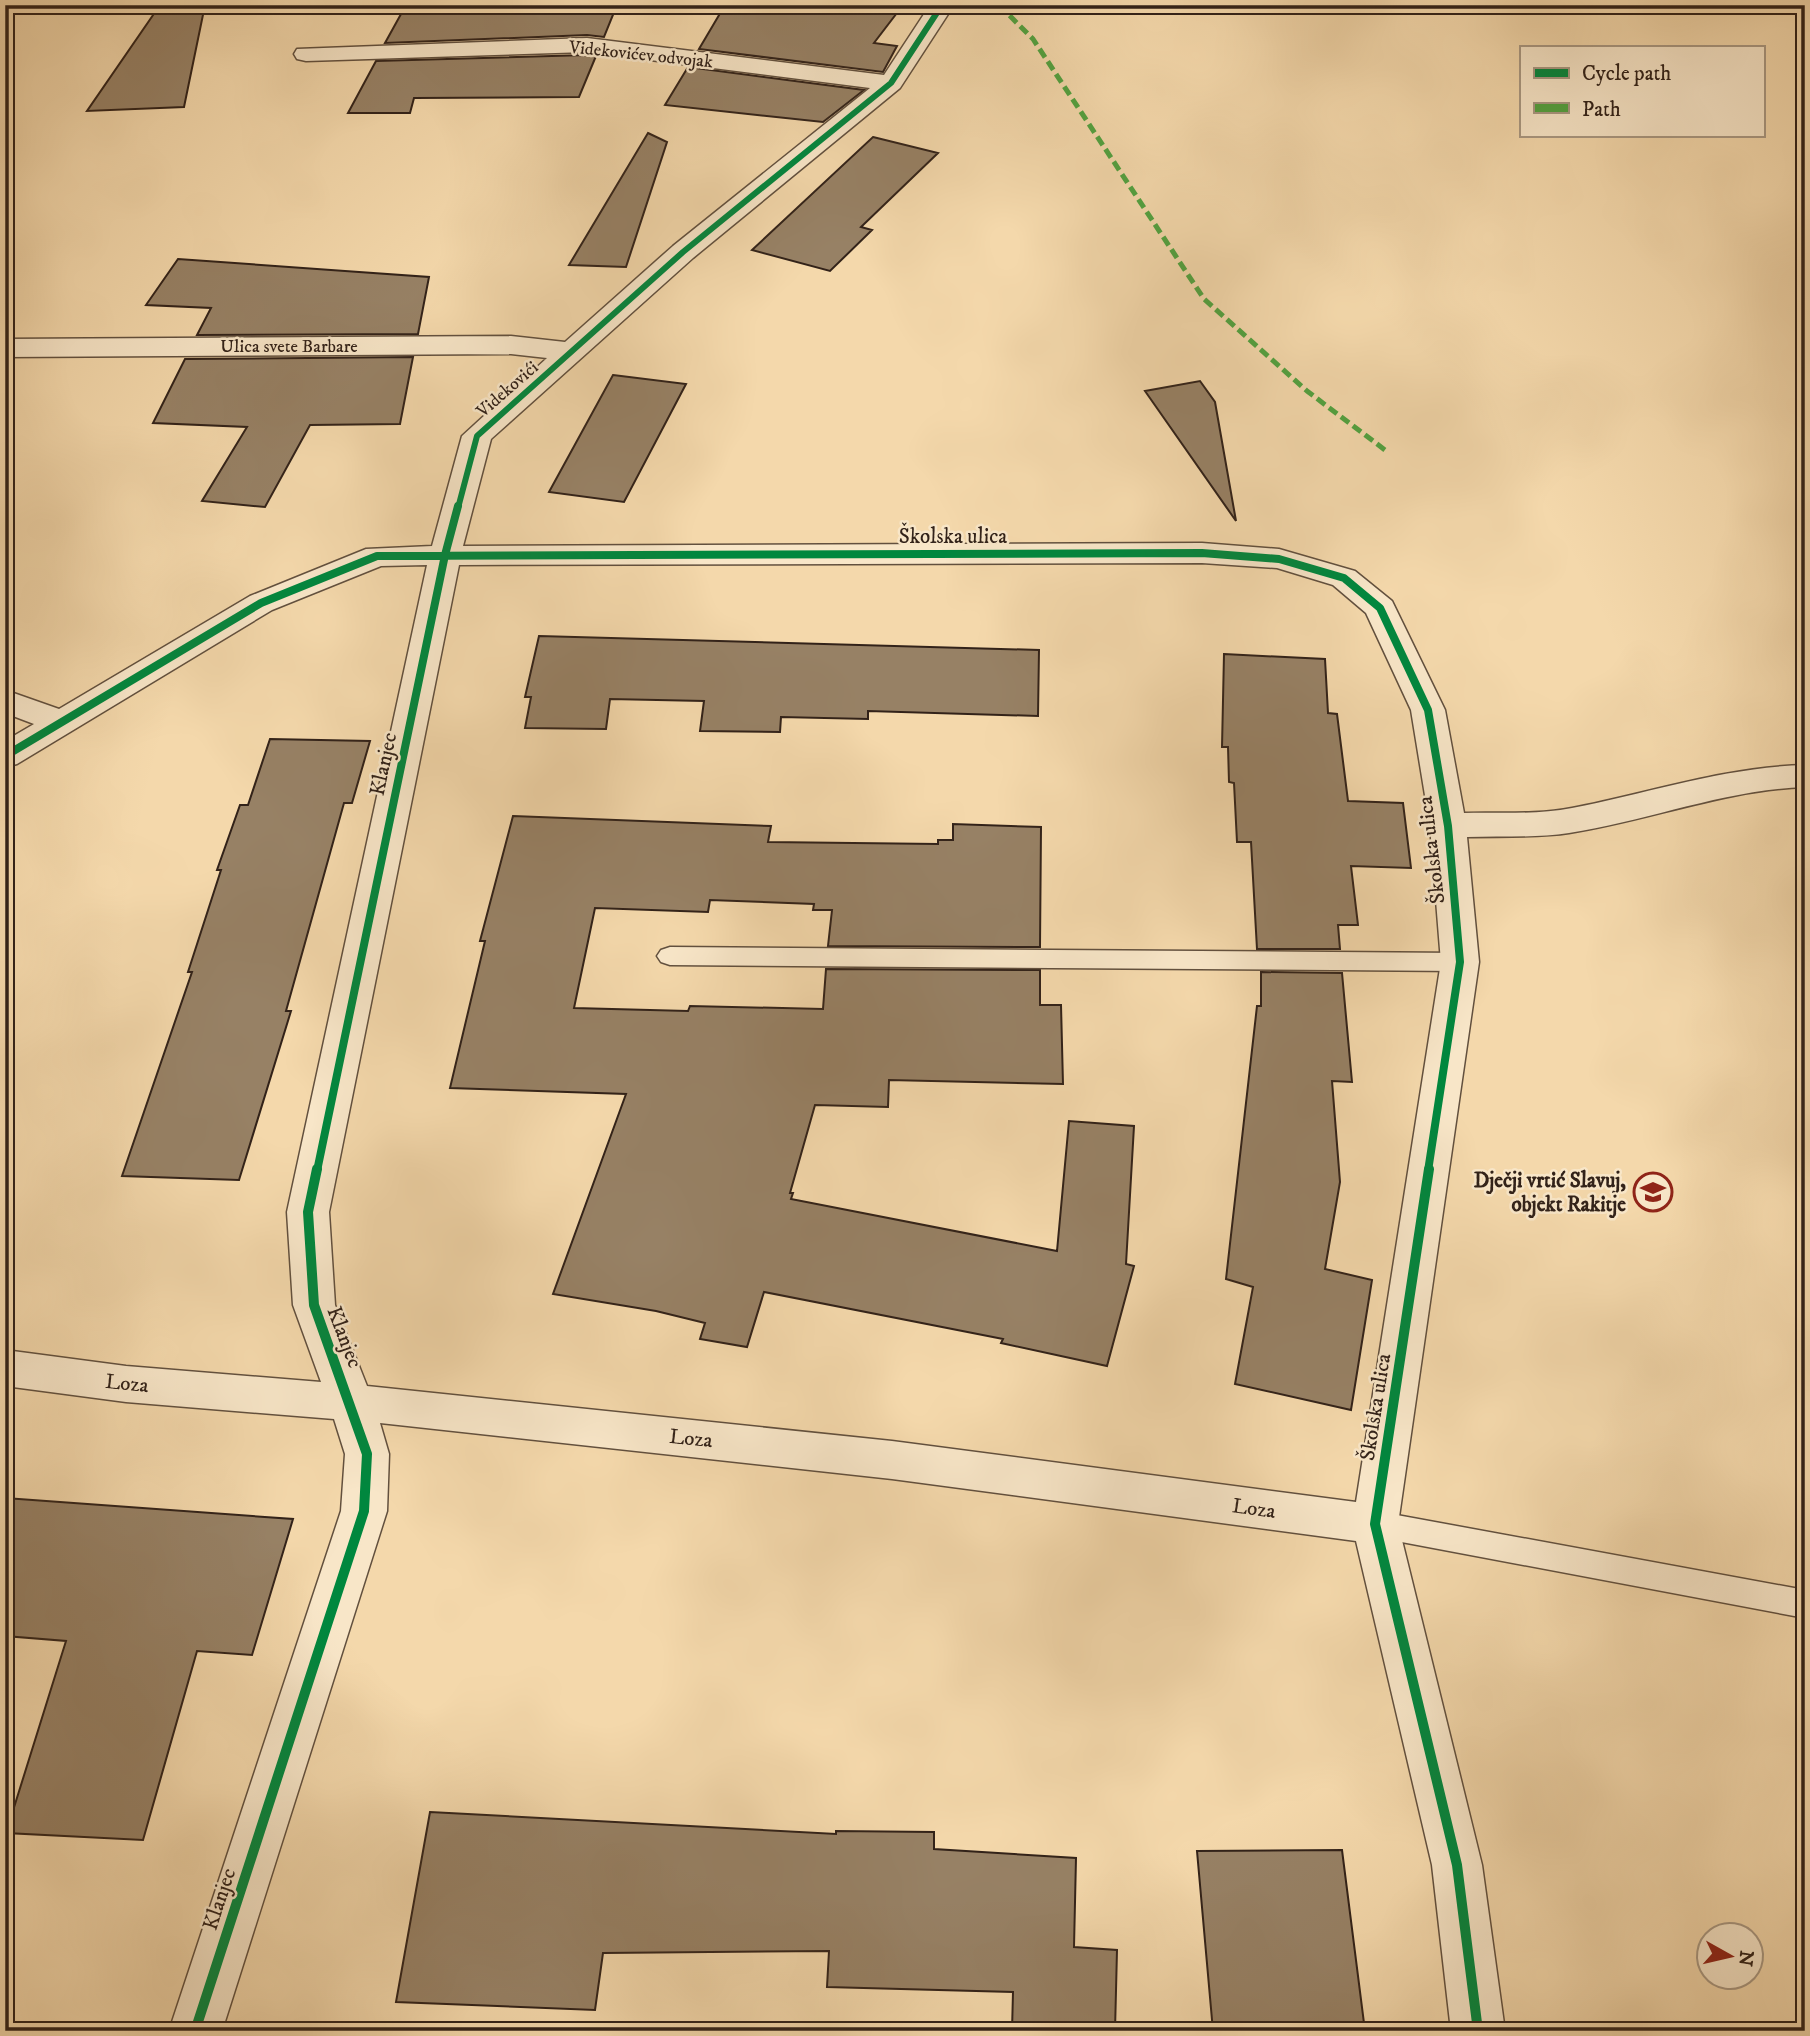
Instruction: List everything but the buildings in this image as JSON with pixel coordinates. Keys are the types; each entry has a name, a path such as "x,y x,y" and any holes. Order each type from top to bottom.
{"street":[{"name":"Videkovići","path":"445,555 477,436 683,252 891,83 942,5"},
{"name":"Videkovićev odvojak","path":"306,54 587,45 891,83"},
{"name":"Ulica svete Barbare","path":"5,348 511,345 573,352"},
{"name":"Školska ulica","path":"445,555 1202,553 1279,559 1344,578 1380,608 1428,710 1448,826 1460,962 1375,1524 1457,1865 1478,2031"},
{"path":"5,757 261,603 377,556 445,555"},
{"name":"Klanjec","path":"195,2031 364,1511 367,1454 351,1402 314,1305 308,1212 445,555"},
{"path":"5,701 63,722"},
{"name":"Školska ulica","path":"1448,826 1568,821 1691,792 1774,777 1805,776"},
{"name":"Loza","path":"5,1368 126,1384 351,1402 892,1460 1375,1524"}],"lane":[{"path":"670,956 1460,962"},
{"path":"1375,1524 1805,1604"}],"marked path":[{"path":"999,5 1033,39 1204,299 1307,391 1385,450"}],"cycle path":[{"path":"195,2031 364,1511 367,1454 351,1402 314,1305 308,1212 445,555 477,436 683,252 891,83 942,5"},
{"path":"5,756 261,603 377,556 1202,553 1279,559 1344,578 1380,608 1428,710 1448,826 1460,962 1375,1524 1457,1865 1478,2031"}],"place":[{"name":"Dječji vrtić Slavuj, objekt Rakitje","path":"1653,1192"}]}
